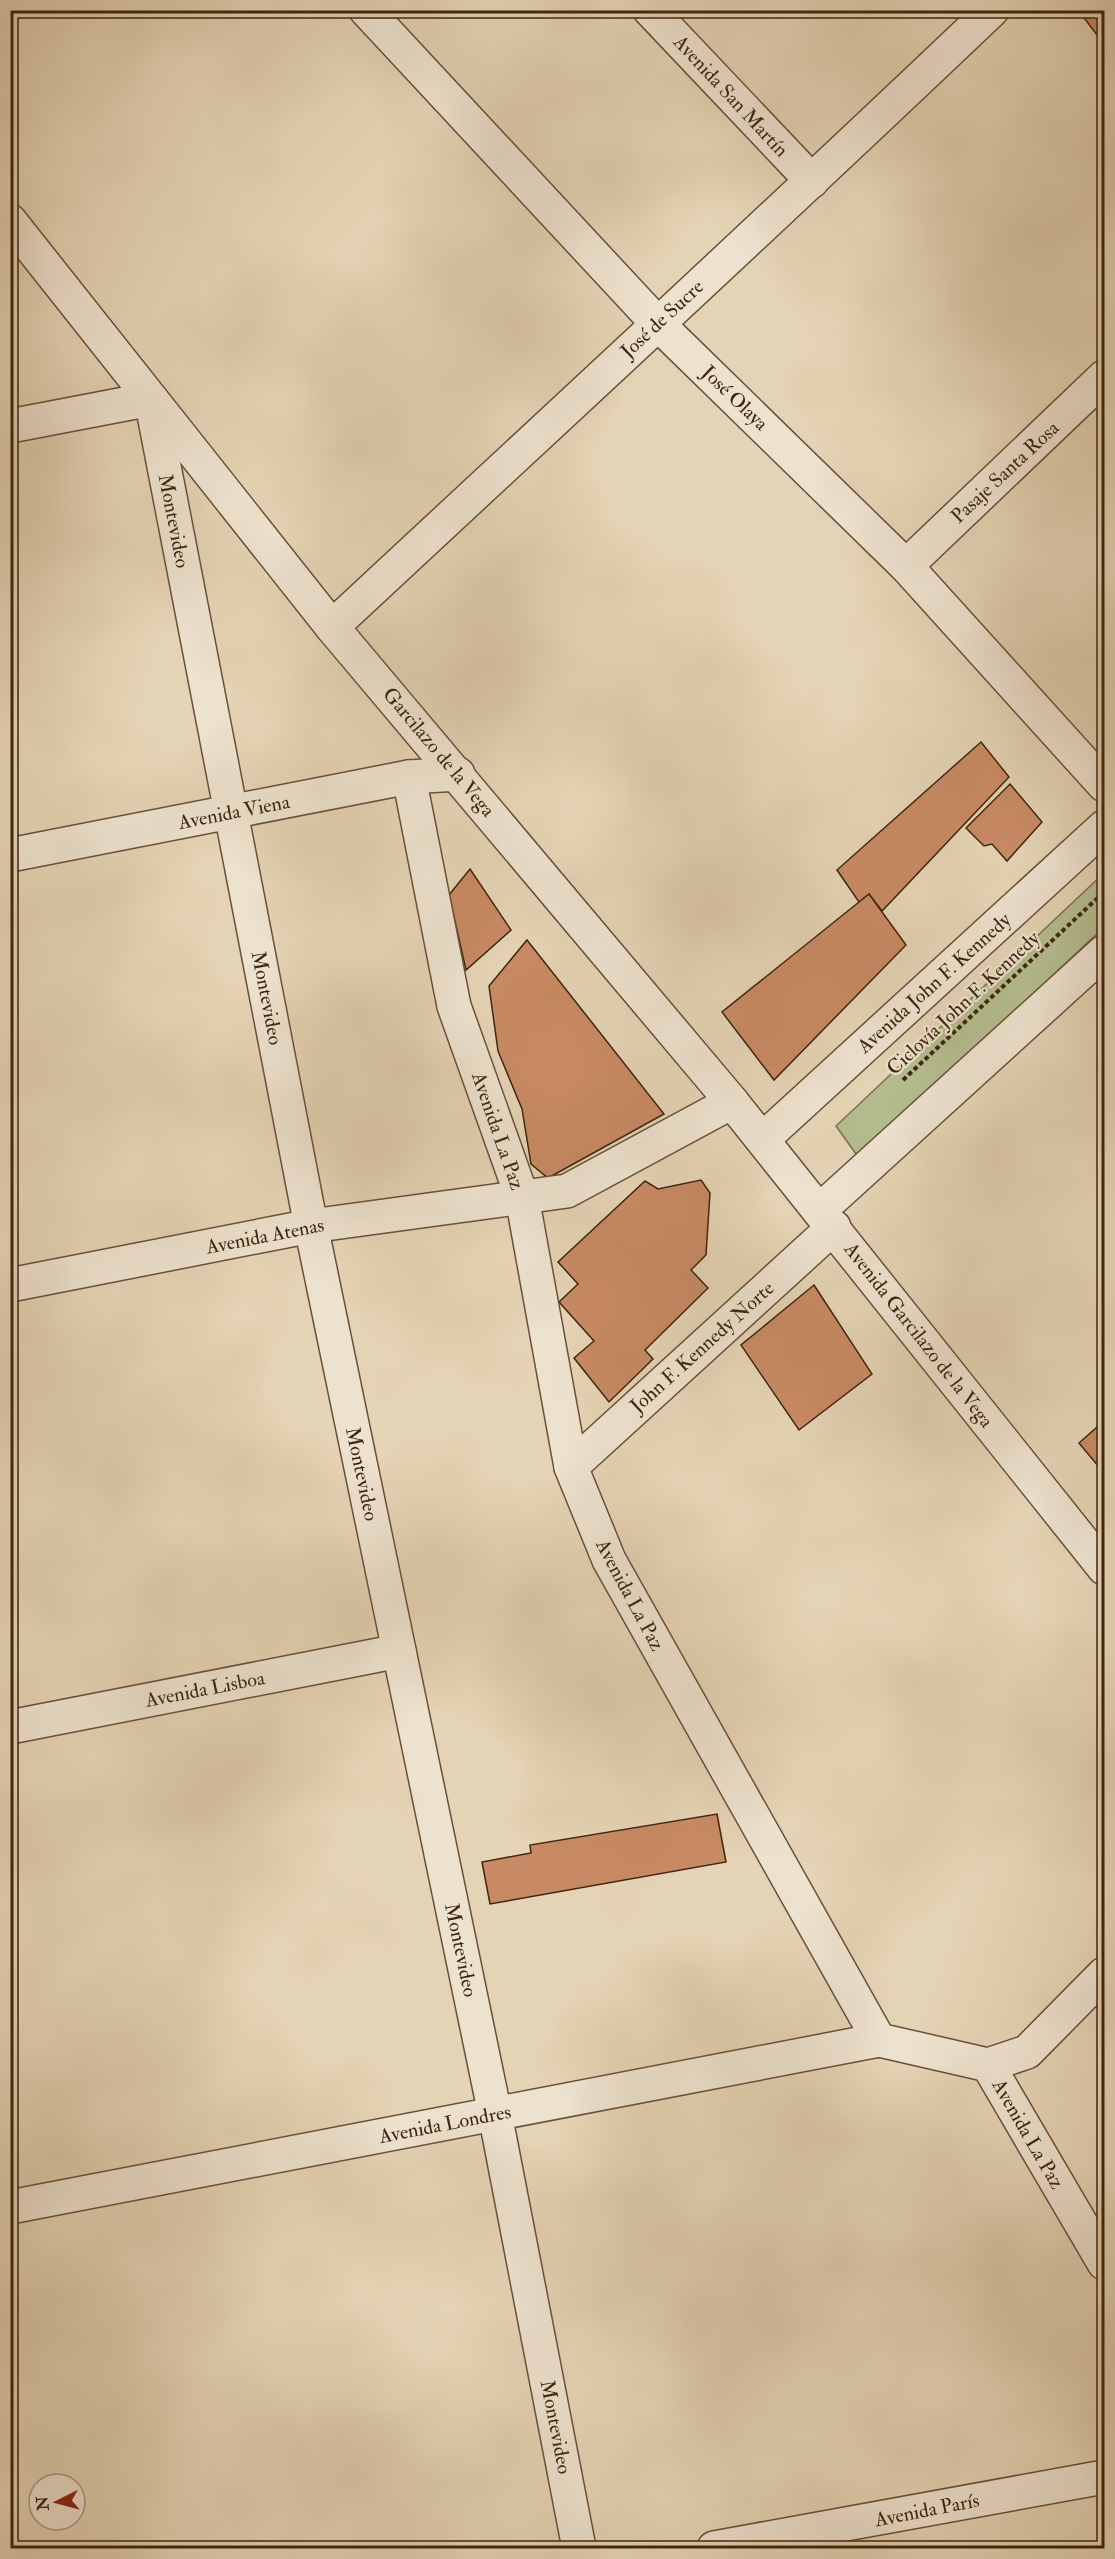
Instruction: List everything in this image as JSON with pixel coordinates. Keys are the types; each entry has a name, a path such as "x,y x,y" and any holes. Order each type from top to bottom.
{"street":[{"name":"José Olaya","path":"366,10 657,323 906,566 1104,785"},
{"name":"Avenida San Martín","path":"650,10 812,181"},
{"name":"José de Sucre","path":"332,627 812,181 992,10"},
{"path":"10,221 151,399 10,426"},
{"name":"Pasaje Santa Rosa","path":"906,566 1104,377"},
{"name":"Garcilazo de la Vega","path":"151,399 332,627 732,1102"},
{"name":"Montevideo","path":"151,399 311,1226 495,2114 579,2548"},
{"name":"Avenida Viena","path":"10,855 409,777 458,774"},
{"name":"Avenida La Paz","path":"409,777 454,1006 522,1197 571,1467 609,1560 879,2040 987,2065 1104,2263"},
{"name":"Avenida John F. Kennedy","path":"763,1139 1104,827"},
{"path":"826,1219 1104,952"},
{"name":"Avenida Garcilazo de la Vega","path":"732,1102 1104,1568"},
{"name":"Avenida Atenas","path":"10,1285 311,1226 567,1191 732,1102"},
{"name":"John F. Kennedy Norte","path":"571,1467 826,1219"},
{"name":"Avenida Lisboa","path":"10,1726 399,1651"},
{"path":"987,2065 1026,2052 1104,1974"},
{"name":"Avenida Londres","path":"10,2207 879,2040"},
{"name":"Avenida París","path":"714,2548 1104,2477"}],"path":[{"name":"Ciclovía John F. Kennedy","path":"895,1087 1104,892"}],"green space":[{"path":"1104,873 1104,927 859,1158 836,1126"}],"building":[{"path":"1078,10 1104,10 1104,44"},
{"path":"981,742 1009,777 882,911 869,894 859,902 837,870"},
{"path":"1010,784 1042,822 1007,861 992,844 984,846 966,828"},
{"path":"470,869 511,930 466,970 449,895"},
{"path":"869,894 906,945 774,1080 722,1012"},
{"path":"527,940 664,1114 548,1178 531,1164 522,1109 498,1051 489,986"},
{"path":"701,1180 710,1193 706,1255 691,1270 708,1288 645,1350 653,1359 609,1402 574,1358 594,1341 559,1302 578,1284 558,1262 645,1181 658,1189"},
{"path":"814,1285 872,1374 799,1430 741,1345"},
{"path":"1104,1421 1104,1473 1079,1443"},
{"path":"717,1814 726,1862 490,1904 482,1862 531,1853 530,1845"}]}
